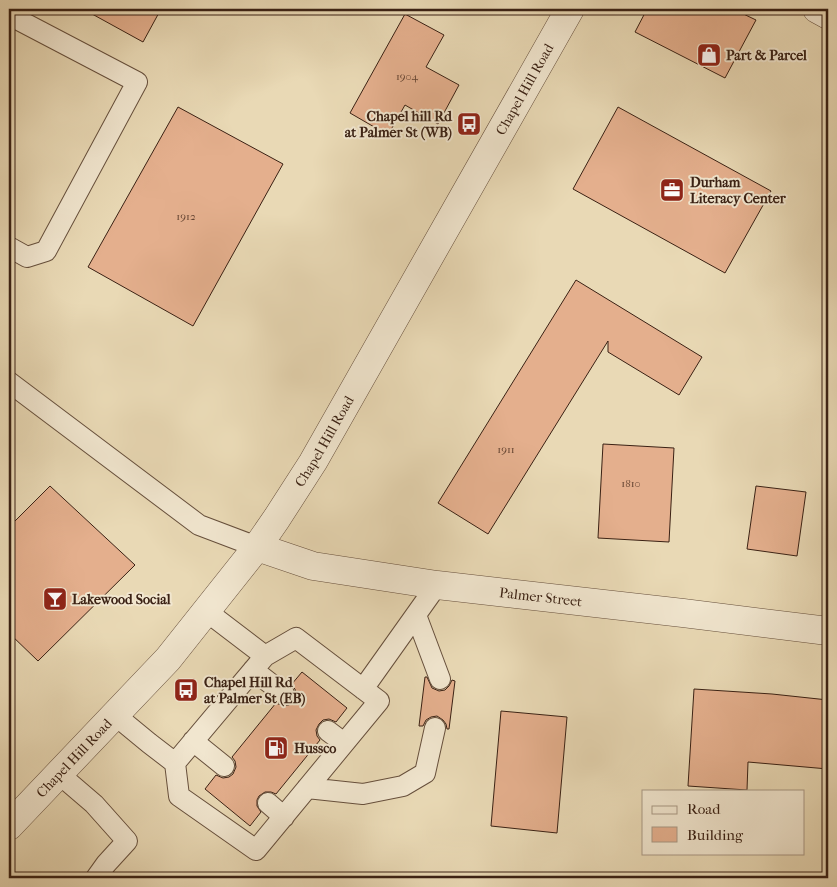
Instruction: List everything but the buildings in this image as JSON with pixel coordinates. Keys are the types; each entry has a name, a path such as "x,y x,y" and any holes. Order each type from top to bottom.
{"street":[{"name":"Chapel Hill Road","path":"13,818 59,774 168,658 277,518 313,462 570,9"},
{"path":"817,9 828,15"},
{"name":"Palmer Street","path":"256,547 313,566 437,585 828,631"}],"lane":[{"path":"9,15 137,82 46,251 27,257 9,247"},
{"path":"9,382 199,525 256,547"},
{"path":"363,689 437,585"},
{"path":"206,611 259,663 284,694"},
{"path":"416,615 440,679"},
{"path":"115,715 175,763 179,796 256,850 307,788 336,737 379,700 296,638 259,663 175,763"},
{"path":"307,788 362,794 403,786 425,773 435,728"},
{"path":"193,741 224,766"},
{"path":"59,774 94,804 127,841 96,878"},
{"path":"268,803 284,817"}],"place":[{"name":"Part & Parcel","path":"709,55"},
{"name":"Chapel hill Rd at Palmer St (WB)","path":"469,124"},
{"name":"Durham Literacy Center","path":"672,190"},
{"name":"Lakewood Social","path":"55,599"},
{"name":"Chapel Hill Rd at Palmer St (EB)","path":"186,690"},
{"name":"Hussco","path":"276,748"}]}
